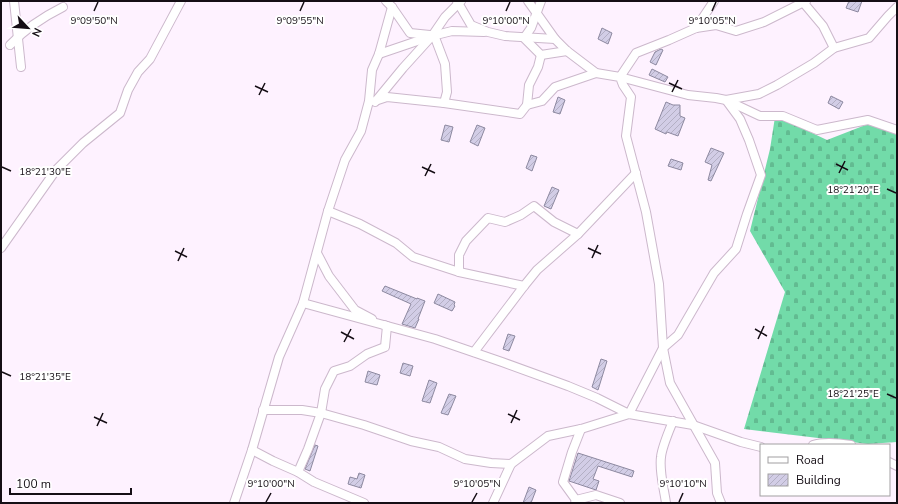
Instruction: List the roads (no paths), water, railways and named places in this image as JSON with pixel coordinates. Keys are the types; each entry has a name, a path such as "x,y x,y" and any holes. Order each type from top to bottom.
{"street":[{"path":"14,1 21,67"},
{"path":"1,248 56,170 83,143 120,113 128,90 138,72 150,59 181,1"},
{"path":"528,1 555,39 567,51 596,73 620,77 688,95 726,100 760,116 784,116 817,130 868,120 897,130"},
{"path":"524,38 531,28 542,1"},
{"path":"696,28 714,1"},
{"path":"234,503 252,450 279,357 303,303 328,211 345,160 375,101 433,36 444,17 457,2 471,24 488,32"},
{"path":"620,77 636,53 696,28 716,25 736,31 764,22 804,2 823,26 834,48"},
{"path":"389,4 410,32 433,36"},
{"path":"361,131 369,101 372,70 379,54 389,4"},
{"path":"10,45 17,37 45,17 63,7"},
{"path":"726,100 759,94 814,63 834,48 869,38 897,7"},
{"path":"379,54 452,31 488,32 524,38 555,39"},
{"path":"433,36 445,64 447,92 444,103"},
{"path":"524,38 541,55"},
{"path":"541,55 567,51"},
{"path":"375,101 387,97 444,103 520,114 527,105 529,85 538,67 541,55"},
{"path":"527,105 542,101 555,87 596,73"},
{"path":"620,77 623,85 632,98 626,136 646,212 659,284 663,348 670,383 715,463 717,493 721,503"},
{"path":"494,503 511,464 548,436 581,429 629,414 663,348 678,335 714,273 736,249 761,175 740,119 726,100"},
{"path":"474,352 537,270 578,234 636,173"},
{"path":"459,272 459,255 466,241 488,218 505,222 521,215 534,206 554,222 578,234"},
{"path":"328,211 360,224 396,243 413,257 459,272 524,286"},
{"path":"317,253 329,276 355,310 387,326"},
{"path":"303,303 435,339 474,352 568,386 598,398 629,414 693,425 741,442 760,447"},
{"path":"298,472 321,413 325,388 334,371 350,366 367,354 385,347 387,326"},
{"path":"263,410 302,410 321,413 411,441 439,447 465,459 511,464"},
{"path":"666,503 661,471 661,456 673,421"},
{"path":"581,429 563,482 576,502 596,495 620,503"},
{"path":"816,444 840,444"},
{"path":"252,450 298,472 314,482 364,503"}]}
